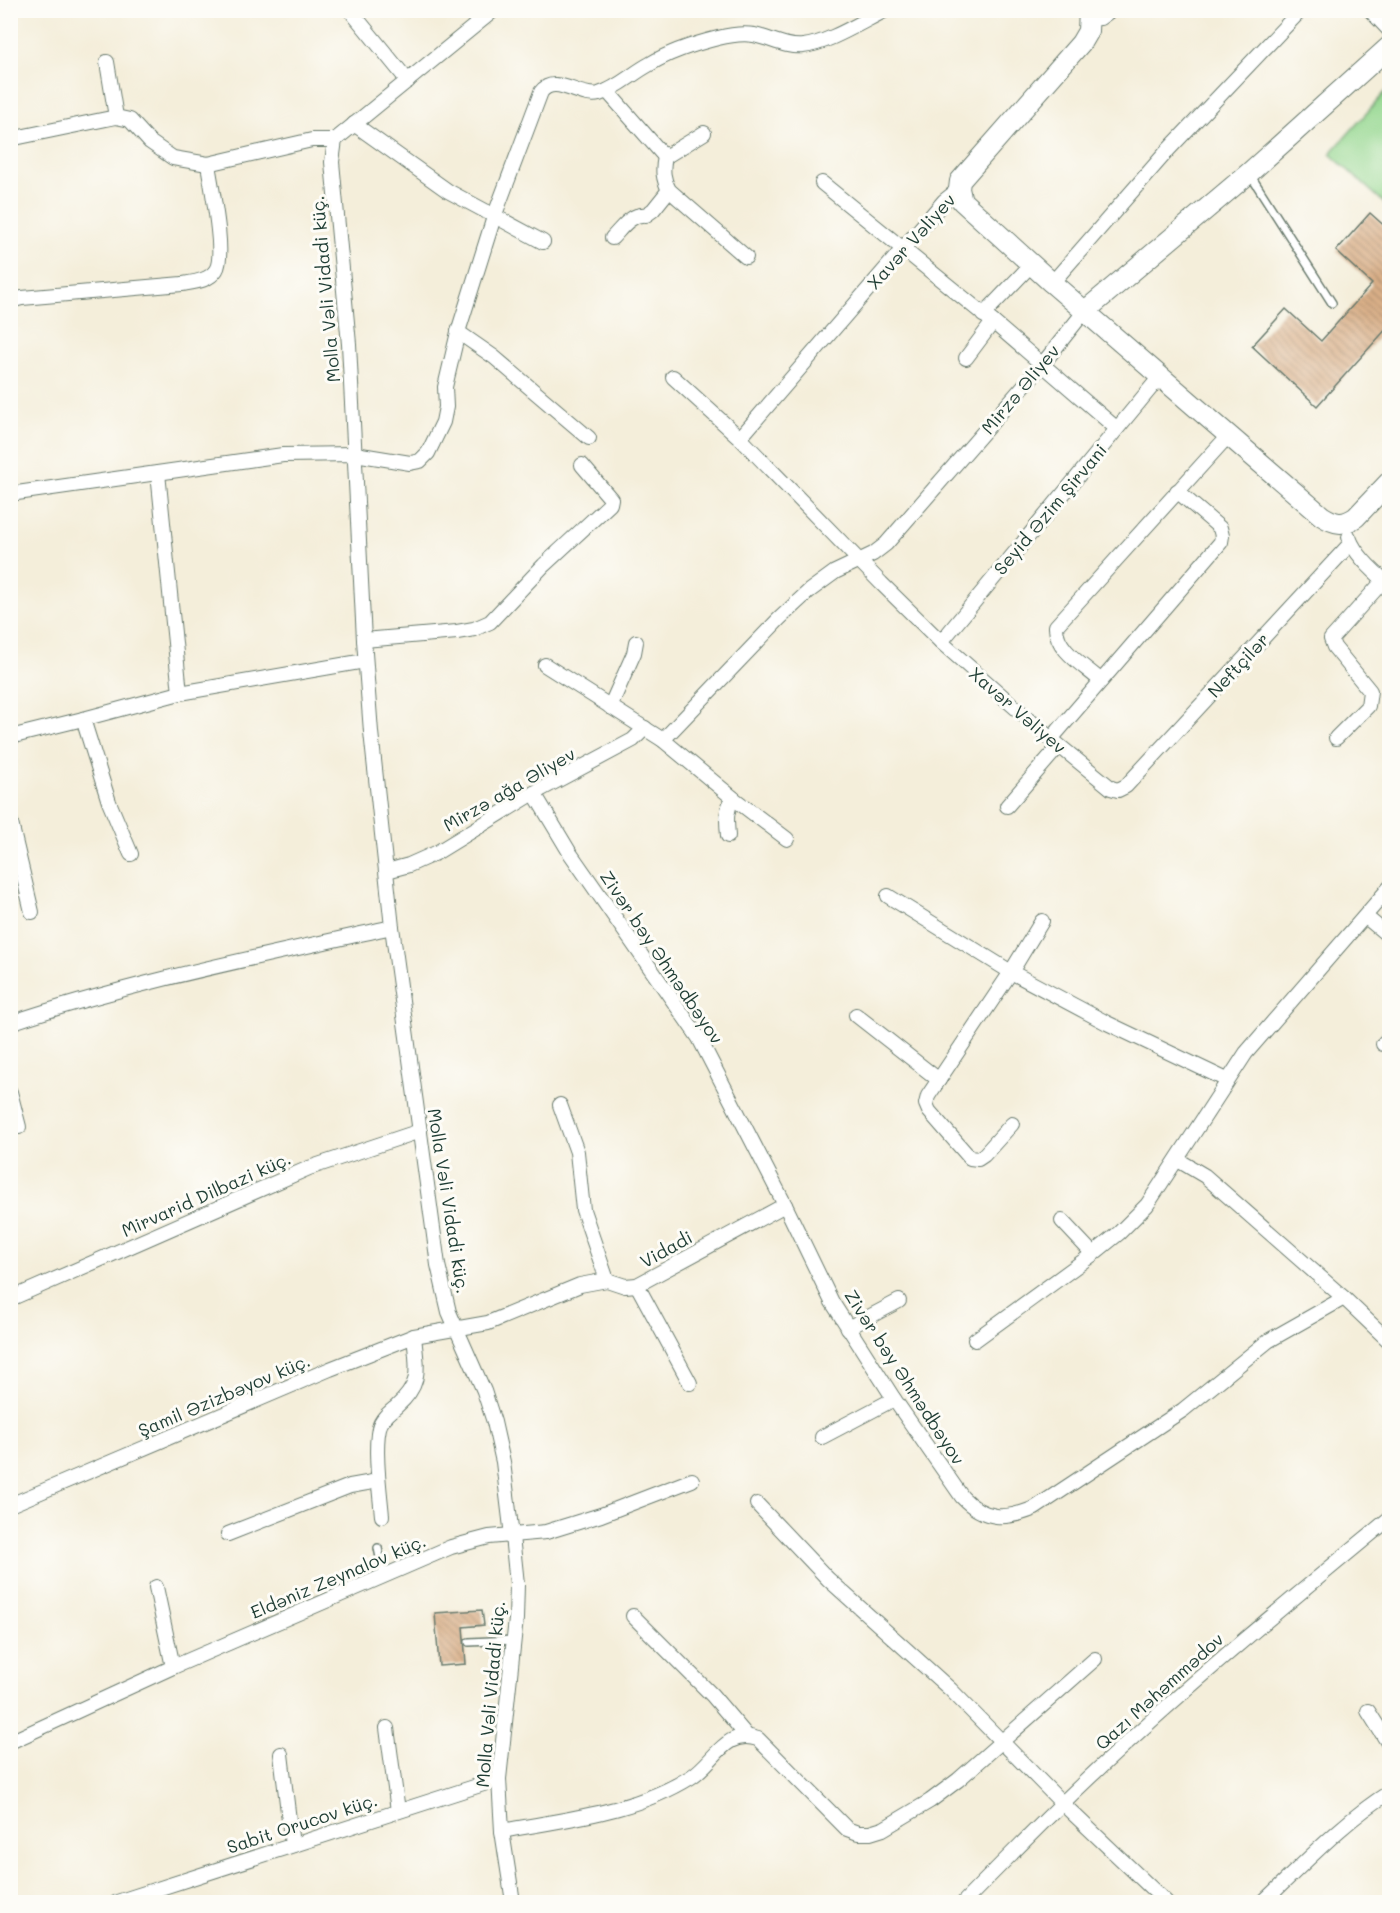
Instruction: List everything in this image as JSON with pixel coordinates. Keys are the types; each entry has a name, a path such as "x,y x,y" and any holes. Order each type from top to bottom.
{"street":[{"path":"350,10 408,81"},
{"path":"10,139 116,117 130,120 150,142 173,158 207,164 312,140 335,140 494,10"},
{"path":"10,494 284,455 356,454 410,463 420,461 428,453 443,422 446,407 445,387 458,332 494,217 545,86 554,84 583,94 594,95 607,91 649,64 683,48 743,34 756,35 784,45 801,46 818,43 886,10"},
{"path":"1089,15 1100,18 1111,10"},
{"path":"1052,284 1169,149 1301,10"},
{"path":"1370,10 1389,31"},
{"name":"Xavər Vəliyev","path":"740,438 944,201 959,189 960,181 967,171 1082,43 1088,31 1089,15"},
{"name":"Mirzə Əliyev","path":"663,740 779,619 809,591 823,579 873,554 886,544 1041,366 1084,312 1249,173 1389,46"},
{"path":"107,62 116,117"},
{"path":"607,91 665,157"},
{"path":"354,124 448,191 543,242"},
{"path":"704,133 665,157 663,168 665,181 669,190 746,257"},
{"name":"Molla Vəli Vidadi küç.","path":"335,140 332,162 342,261 356,454 365,661 392,927 438,1265 443,1291 456,1329 484,1391 494,1422 502,1462 517,1584 514,1640 499,1779 502,1831 513,1902"},
{"path":"10,301 205,280 216,271 221,255 207,164"},
{"path":"822,183 1116,428"},
{"path":"959,189 962,201 1052,284 1322,516 1333,523 1344,524 1356,517 1389,481"},
{"path":"612,238 631,218 646,216 669,190"},
{"path":"966,358 988,319 1031,265"},
{"path":"458,332 494,357 589,438"},
{"name":"Xavər Vəliyev","path":"673,377 740,438 941,642 1111,788 1118,790 1126,786"},
{"name":"Seyid Əzim Şirvani","path":"941,642 1159,378"},
{"path":"1101,681 1059,644 1056,626 1228,436"},
{"path":"364,640 457,632 474,629 490,622 544,565 610,504 611,499 582,465"},
{"path":"158,473 180,693"},
{"path":"1007,806 1101,681 1221,542 1220,528 1177,491"},
{"path":"1336,738 1368,706 1370,691 1334,647 1331,639 1387,582 1351,543 1344,524"},
{"name":"Neftçilər","path":"1126,786 1351,543"},
{"path":"610,707 634,653 636,642"},
{"path":"10,736 180,693 365,661"},
{"path":"545,665 663,740 787,839"},
{"path":"83,719 109,802 131,854"},
{"name":"Mirzə ağa Əliyev","path":"387,871 436,854 534,793 633,740 645,728"},
{"name":"Zivər bəy Əhmədbəyov","path":"534,793 570,853 699,1038 785,1204 832,1302 894,1399 962,1497 973,1508 985,1514 1003,1516 1021,1514 1035,1508 1183,1410 1268,1341 1344,1298"},
{"path":"728,836 726,813 733,798"},
{"path":"10,819 32,912"},
{"path":"975,1340 1094,1254 1147,1205 1178,1160 1227,1080 1260,1036 1366,917 1389,887"},
{"path":"888,896 1011,972 1107,1023 1227,1080"},
{"path":"1366,917 1389,937"},
{"path":"1012,1124 978,1160 970,1158 929,1111 926,1104 928,1096 1011,972 1042,921"},
{"path":"10,1023 68,1004 198,971 392,927"},
{"path":"856,1015 939,1080"},
{"path":"10,1092 20,1127"},
{"path":"560,1105 578,1152 583,1210 607,1280"},
{"name":"Mirvarid Dilbazi küç.","path":"10,1299 309,1168 420,1131"},
{"path":"1178,1160 1205,1176 1344,1298 1389,1342"},
{"name":"Vidadi","path":"456,1329 488,1323 580,1285 607,1280 626,1286 637,1285 785,1204"},
{"path":"1062,1221 1094,1254"},
{"path":"637,1285 690,1383"},
{"path":"848,1328 899,1301"},
{"name":"Şamil Əzizbəyov küç.","path":"10,1505 414,1336 456,1329"},
{"path":"382,1516 378,1480 379,1428 383,1419 406,1398 418,1373 414,1336"},
{"path":"822,1437 894,1399"},
{"path":"228,1533 350,1486 378,1480"},
{"name":"Eldəniz Zeynalov küç.","path":"10,1742 173,1667 461,1544 489,1537 546,1532 601,1515 692,1480"},
{"path":"757,1504 828,1578 951,1690 1062,1803 1166,1902"},
{"name":"Qazı Məhəmmədov","path":"964,1902 1062,1803 1129,1740 1250,1634 1389,1518"},
{"path":"156,1587 173,1667"},
{"path":"633,1616 712,1695 746,1735"},
{"path":"502,1831 609,1812 645,1801 693,1776 728,1743 738,1736 746,1735 758,1739 847,1829 858,1833 870,1833 883,1829 930,1801 958,1780 1095,1659"},
{"path":"1368,1711 1389,1746"},
{"path":"387,1728 398,1811"},
{"path":"281,1754 292,1845"},
{"name":"Sabit Orucov küç.","path":"117,1902 499,1779"},
{"path":"1263,1902 1345,1825 1389,1792"}],"lane":[{"path":"1249,173 1332,303"},
{"path":"378,1548 384,1577"},
{"path":"469,1642 514,1640"}],"green space":[{"path":"1389,88 1389,207 1330,154"}],"building":[{"path":"1370,213 1389,230 1389,326 1317,406 1252,346 1286,309 1321,341 1372,284 1336,251"},
{"path":"482,1610 484,1625 463,1627 466,1664 439,1666 435,1613"}]}
